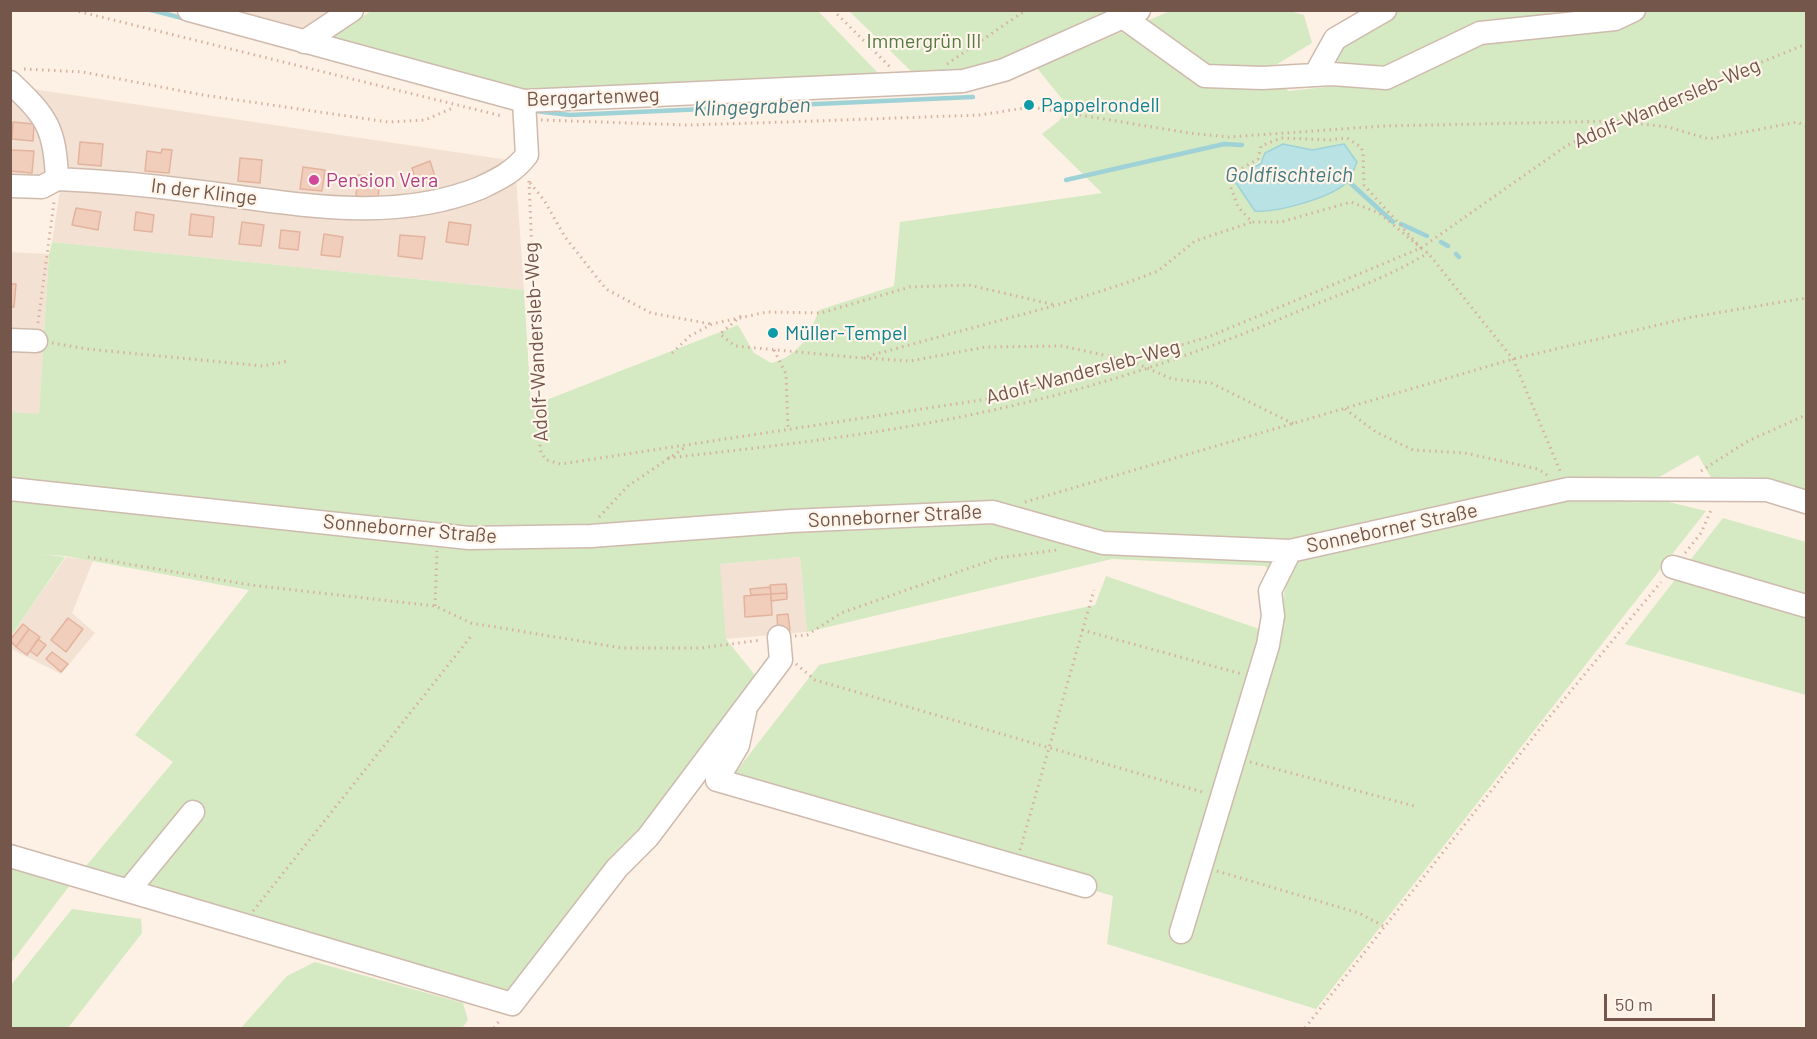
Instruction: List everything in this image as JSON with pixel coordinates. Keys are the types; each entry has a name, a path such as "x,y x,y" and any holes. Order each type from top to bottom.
{"street":[{"name":"Berggartenweg","path":"189,10 524,101 963,81 1004,70 1131,14"},
{"path":"304,42 352,10"},
{"path":"1315,75 1335,39 1385,10"},
{"path":"1131,14 1204,76 1262,78 1315,75 1386,78 1480,33 1615,19 1634,10"},
{"path":"16,76 51,131 56,147 57,179"},
{"path":"524,101 527,155"},
{"name":"In der Klinge","path":"10,186 42,187 57,179 122,182 337,208 404,207 433,204 463,195 516,170 527,155"},
{"path":"10,340 36,341"},
{"name":"Sonneborner Straße","path":"10,489 150,506 469,538 591,536 791,521 993,512 1103,543 1290,550 1568,489 1767,490 1806,502"},
{"path":"1181,932 1268,645 1273,616 1269,591 1290,550"},
{"path":"1673,567 1806,606"},
{"path":"10,856 512,1004 617,868 648,837 781,660 779,637"},
{"path":"745,707 738,745 717,780 1085,886"},
{"path":"129,890 193,812"}],"path":[{"path":"645,10 671,10"},
{"path":"833,10 908,85"},
{"path":"943,66 1026,10"},
{"name":"Adolf-Wandersleb-Weg","path":"527,155 540,450 546,460 561,464 686,447 1014,395 1208,337 1421,248 1566,147 1618,121 1806,44"},
{"path":"16,76 83,72 202,95 388,122 425,120 457,106"},
{"path":"1044,110 1229,137 1383,126 1618,121 1668,127 1709,139 1797,122 1806,126"},
{"path":"1252,222 1238,207 1227,177 1258,159 1261,146 1281,138 1329,140 1347,138 1361,147 1364,185 1421,248"},
{"path":"57,179 36,341 87,349 263,366 288,361"},
{"path":"529,182 544,200 565,237 606,289 651,313 712,324"},
{"path":"861,358 1057,305 1158,271 1195,241 1252,222 1281,222 1351,202 1379,213 1428,254 1513,359 1568,489"},
{"path":"668,458 951,418 1014,405 1146,368 1260,328 1385,277 1428,254"},
{"path":"672,353 690,336 712,324 767,312 821,313 910,287 969,285 1057,305"},
{"path":"993,512 1513,359 1692,317 1806,298"},
{"path":"741,316 720,334 735,346 774,350 910,361 986,348 1062,346 1131,361 1172,379 1211,383 1296,424"},
{"path":"774,350 786,374 788,430"},
{"path":"1345,410 1376,432 1413,450 1465,453 1538,469 1568,489"},
{"path":"1674,488 1748,441 1806,415"},
{"path":"591,536 602,512 628,486 686,447"},
{"path":"1305,1029 1546,721 1701,533 1720,490"},
{"path":"435,606 437,533"},
{"path":"88,557 250,585 435,606 471,623 622,648 700,648 807,635 841,614 998,558 1068,548"},
{"path":"1016,866 1094,590"},
{"path":"1082,630 1258,679"},
{"path":"243,924 472,635"},
{"path":"793,661 814,680 1222,798"},
{"path":"1234,757 1418,807"},
{"path":"1201,867 1359,913 1385,927"}],"shaded area":[{"path":"227,11 333,11 303,31"},
{"path":"26,88 515,161 524,290 52,242 60,190"},
{"path":"10,92 32,110 48,158 44,181 11,178"},
{"path":"10,252 49,254 39,415 11,412"},
{"path":"66,557 93,561 72,613 95,633 61,674 11,649 11,636"},
{"path":"800,557 807,632 726,639 719,564"}],"green space":[{"path":"1286,10 1304,15 1312,43 1274,66 1288,91 1364,83 1348,76 1318,46 1381,11 1806,11 1806,495 1714,483 1698,455 1631,493 1706,511 1316,1009 1107,944 1113,896 727,783 819,665 1095,605 1106,576 1265,631 1274,647 1286,584 1265,566 1112,559 807,632 800,557 720,564 726,639 759,680 507,995 86,866 173,762 135,735 249,590 65,556 40,554 65,557 11,636 11,412 39,414 49,254 52,242 524,290 531,406 738,325 754,353 771,363 781,360 802,344 819,310 894,286 900,222 1102,193 1042,134 1060,120 1066,104 1037,68 1170,11","holes":["1283,144 1312,150 1344,144 1256,211 1234,180"]},
{"path":"371,11 818,11 878,73 532,92 332,37"},
{"name":"Immergrün III","path":"849,11 1119,11 972,72 913,73"},
{"path":"1723,518 1806,542 1806,695 1625,644"},
{"path":"11,864 73,881 11,963"},
{"path":"72,909 141,919 142,933 68,1028 11,1028 11,985"},
{"path":"315,962 463,1003 468,1020 462,1028 241,1028 287,976"}],"water":[{"name":"Goldfischteich","path":"1283,144 1312,150 1344,144 1357,162 1349,180 1332,192 1291,207 1255,211 1234,180 1261,163 1265,153"}],"building":[{"path":"13,122 34,124 33,141 12,139"},
{"path":"80,142 103,144 101,166 78,164"},
{"path":"162,149 172,150 169,173 145,171 147,151 161,153"},
{"path":"10,150 34,151 32,173 10,171"},
{"path":"240,158 262,160 260,183 238,181"},
{"path":"430,161 436,180 418,187 412,168"},
{"path":"303,167 325,170 322,191 300,189"},
{"path":"358,175 380,177 378,199 356,196"},
{"path":"76,208 101,212 98,230 72,225"},
{"path":"136,212 154,215 152,232 134,230"},
{"path":"191,214 214,217 212,237 189,235"},
{"path":"242,222 264,225 261,246 239,244"},
{"path":"449,222 471,225 468,245 446,242"},
{"path":"281,230 300,232 298,250 279,248"},
{"path":"324,234 343,237 340,257 321,255"},
{"path":"400,235 425,237 422,259 398,256"},
{"path":"10,284 16,284 14,307 10,307"},
{"name":"Müller-Tempel","path":"773,327 779,333 773,339 767,333"},
{"path":"786,584 787,593 771,594 770,585"},
{"path":"770,587 771,594 751,595 750,589"},
{"path":"787,593 787,599 771,601 771,594"},
{"path":"771,594 772,615 745,617 744,596"},
{"path":"788,614 790,630 778,632 777,615"},
{"path":"68,618 83,629 66,652 51,640"},
{"path":"23,624 29,629 16,647 10,640"},
{"path":"29,629 40,637 27,655 16,647"},
{"path":"38,639 46,645 37,656 30,651"},
{"path":"52,652 68,664 61,672 46,659"}],"waterway":[{"name":"Klingegraben","path":"151,10 186,19"},
{"name":"Klingegraben","path":"535,111 570,115 973,97"},
{"name":"Klingegraben","path":"1066,180 1224,144 1242,145"},
{"name":"Klingegraben","path":"1343,179 1393,222"},
{"name":"Klingegraben","path":"1401,224 1427,236"},
{"name":"Klingegraben","path":"1441,242 1448,246"},
{"name":"Klingegraben","path":"1456,254 1459,257"}],"place":[{"name":"Pappelrondell","path":"1029,105"},
{"name":"Pension Vera","path":"314,180"},
{"name":"Müller-Tempel","path":"773,333"}]}
